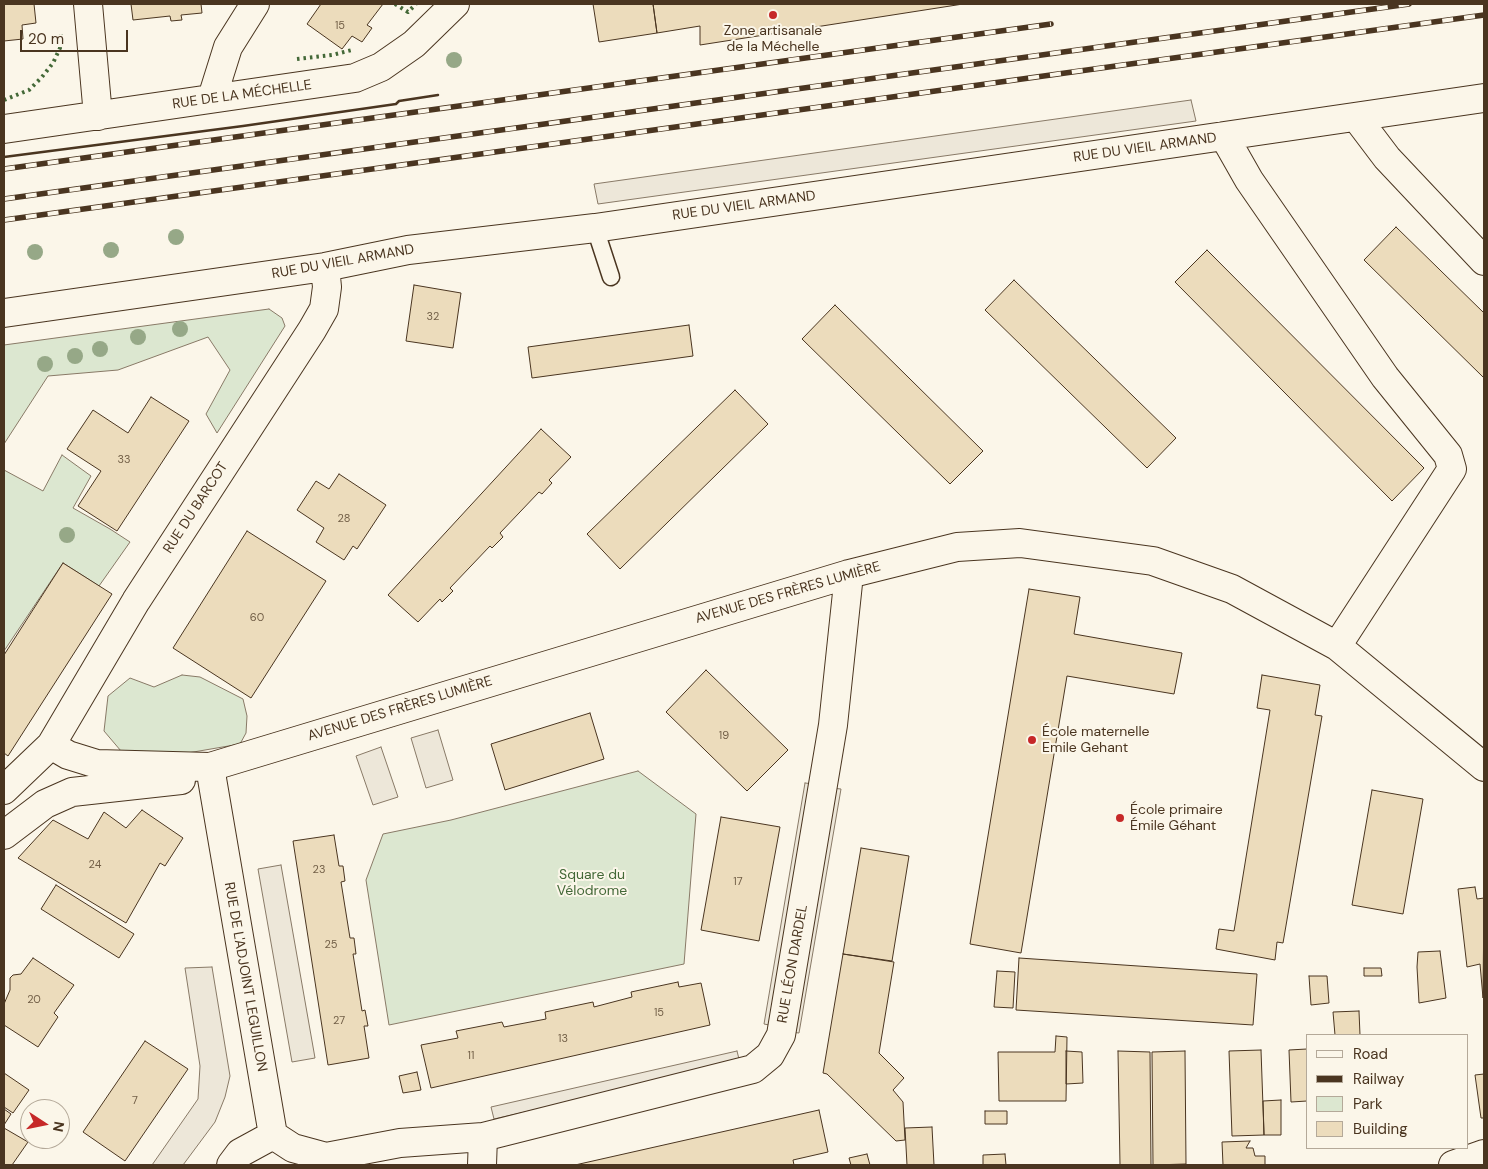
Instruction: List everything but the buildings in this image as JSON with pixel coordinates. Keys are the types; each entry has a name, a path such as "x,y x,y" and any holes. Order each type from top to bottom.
{"street":[{"path":"88,4 98,116"},
{"path":"212,98 228,47 255,4"},
{"name":"RUE DE LA MÉCHELLE","path":"4,130 355,78 381,67 414,44 455,4"},
{"name":"RUE DU VIEIL ARMAND","path":"4,312 325,267 408,250 595,228 1484,98"},
{"path":"1356,118 1387,158 1484,260"},
{"path":"1224,136 1249,180 1385,377 1448,455 1452,469 1337,646"},
{"name":"RUE DU BARCOT","path":"4,790 51,745 136,601 324,309 327,287 325,267"},
{"name":"AVENUE DES FRÈRES LUMIÈRE","path":"51,745 68,755 97,764 210,767 849,574 957,547 1020,543 1153,561 1232,589 1337,646 1484,765"},
{"name":"RUE LÉON DARDEL","path":"273,1135 292,1148 326,1156 400,1143 483,1137 753,1069 770,1055 781,1035 834,725 849,574"},
{"path":"51,745 62,782 59,798"},
{"path":"4,835 45,804 72,792 185,780 210,767"},
{"name":"RUE DE L'ADJOINT LEGUILLON","path":"210,767 273,1135"},
{"path":"232,1165 240,1154 273,1135"},
{"path":"482,1165 483,1137"},
{"path":"1453,1165 1484,1154"}],"lane":[{"path":"595,228 611,277"}],"green space":[{"path":"269,309 282,318 285,326 217,433 206,414 230,370 208,337 118,370 48,376 4,444 4,345"},
{"path":"62,455 91,476 73,508 130,542 99,586 63,563 4,651 4,470 43,491"},
{"path":"182,675 200,677 243,699 247,716 246,733 240,744 176,755 121,751 104,731 108,696 130,678 154,687"},
{"name":"Square du Vélodrome","path":"638,771 696,814 684,964 389,1025 366,880 383,834 451,820"}],"shaded area":[{"path":"1191,100 1196,121 598,204 594,184"},
{"path":"438,730 453,780 426,788 411,738"},
{"path":"381,747 398,797 373,805 356,756"},
{"path":"805,783 814,784 774,1026 764,1024"},
{"path":"832,788 841,789 799,1033 790,1032"},
{"path":"281,865 315,1058 292,1062 258,869"},
{"path":"212,967 230,1076 225,1097 215,1122 183,1165 152,1165 198,1099 200,1066 185,968"},
{"path":"737,1051 740,1063 494,1119 491,1107"}],"railway":[{"path":"4,199 1409,4"},
{"path":"4,220 1484,15"},
{"path":"4,169 1051,24"}],"hedge":[{"path":"395,4 408,12 416,4"},
{"path":"4,100 29,90 42,77 53,63 60,48 61,34"},
{"path":"297,59 332,55 352,50"}],"wall":[{"path":"4,157 243,126 396,104 399,101 438,95"}],"place":[{"name":"Zone artisanale de la Méchelle","path":"773,15"},
{"name":"École maternelle Emile Gehant","path":"1032,740"},
{"name":"École primaire Émile Géhant","path":"1120,818"}]}
